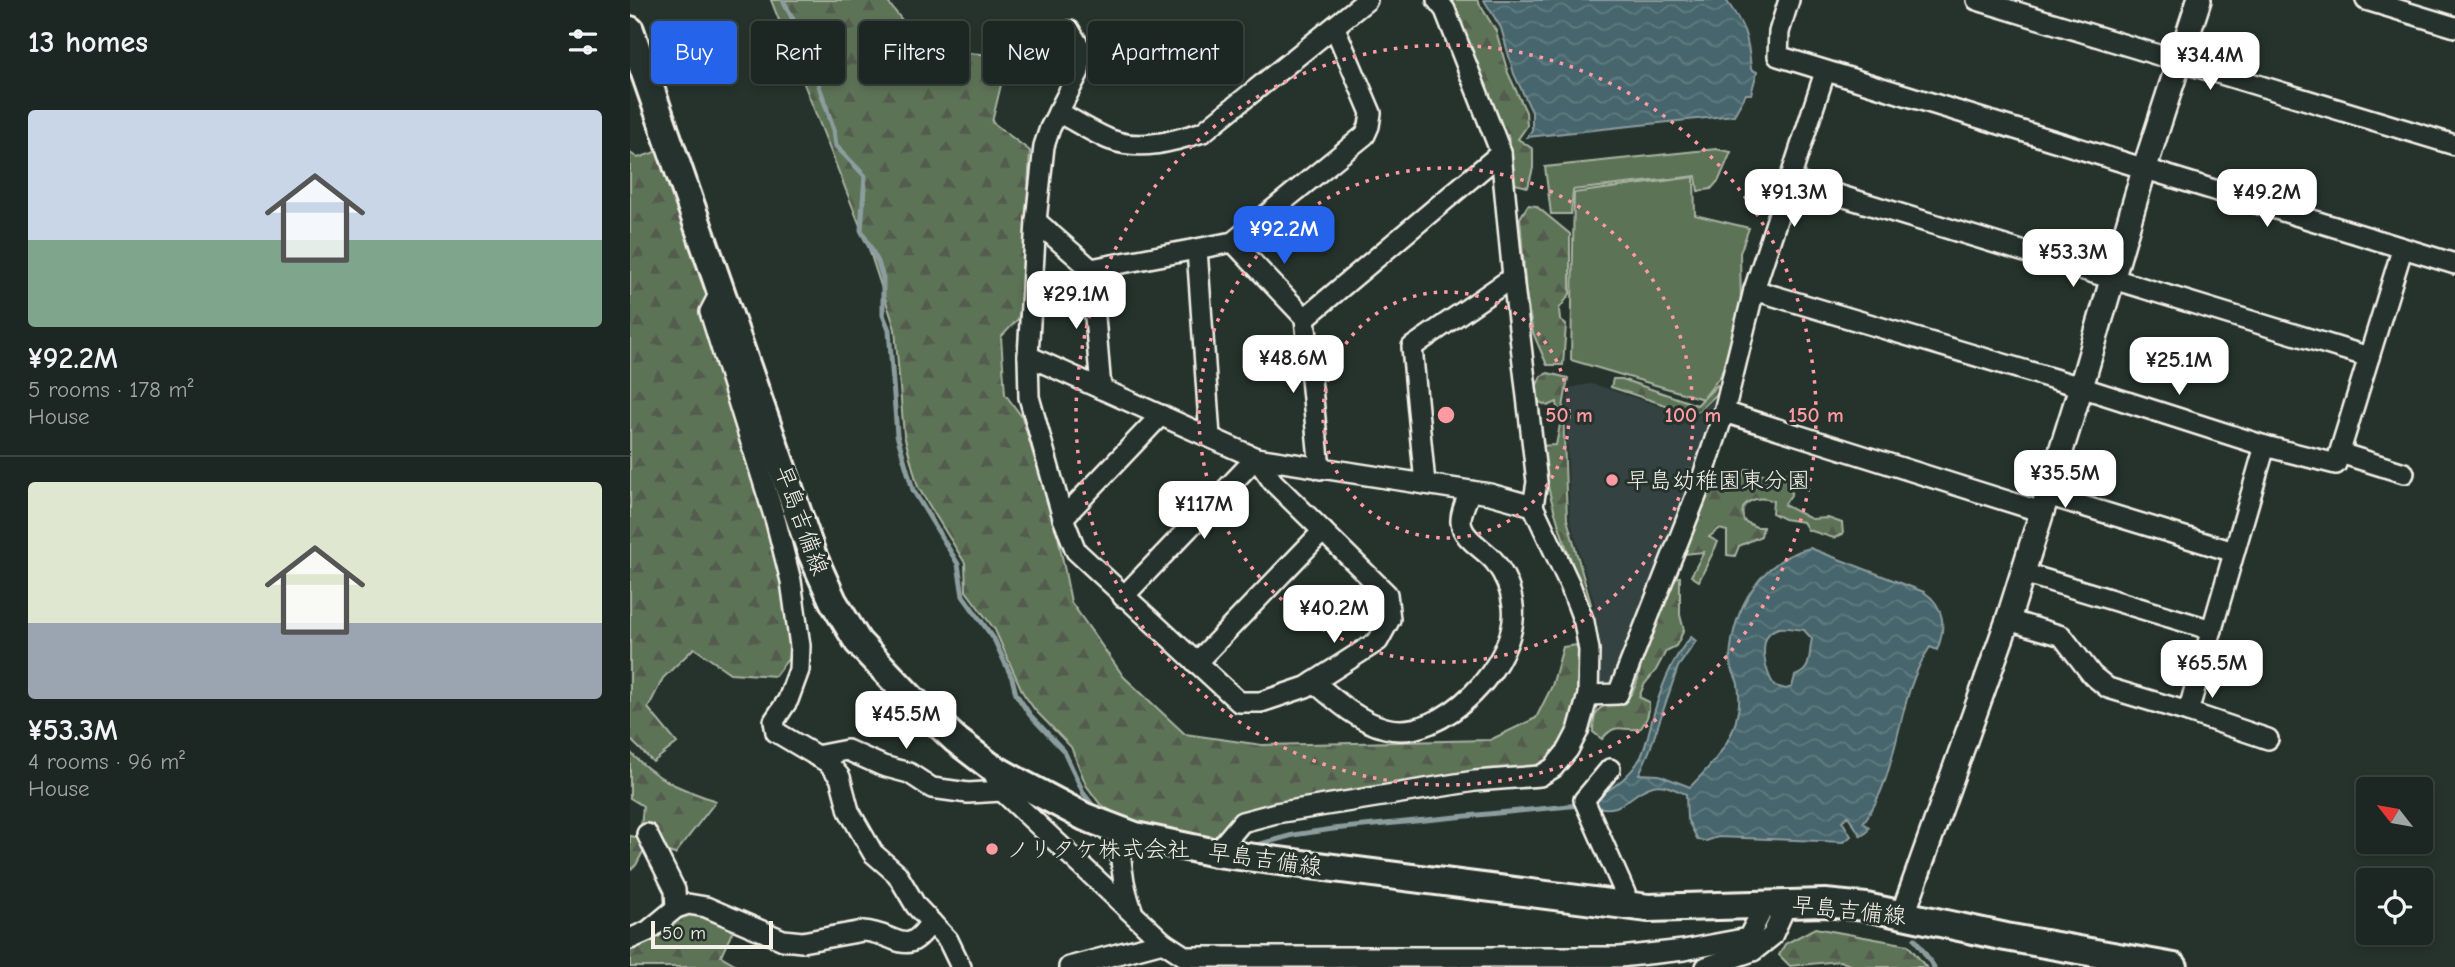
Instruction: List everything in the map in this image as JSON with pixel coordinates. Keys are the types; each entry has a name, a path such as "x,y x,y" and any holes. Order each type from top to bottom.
{"main road":[{"name":"早島吉備線","path":"630,30 812,554 844,622 858,642 911,698 956,740 990,766 1054,802 1120,831 1216,853 1648,908 1825,903 1903,914 2006,937 2174,967"}],"street":[{"path":"1058,111 1112,141 1142,145 1174,141 1203,132 1367,0"},
{"path":"1216,853 1242,822 1276,813 1475,781 1540,776 1553,768 1568,750 1578,731 1588,695 1589,650 1584,622 1533,506 1537,482 1513,277 1502,153 1445,10 1437,0"},
{"path":"1789,0 1779,32 1778,56 2402,250 2455,264"},
{"path":"1977,0 2455,145"},
{"path":"1903,914 2008,620 2081,387 2144,170 2199,0"},
{"path":"2366,0 2455,27"},
{"path":"1091,269 1233,242 1365,135 1371,113 1335,27"},
{"path":"1074,38 1082,51 1079,72 1074,81"},
{"path":"1588,695 1618,694 1698,491 1724,412 1754,290 1825,72"},
{"path":"1073,84 1044,146 1036,221 1028,356 1029,397 1063,518 1076,551 1239,702 1261,702 1306,687 1378,641 1390,619 1387,594 1273,482 1256,457"},
{"path":"1305,318 1502,153"},
{"path":"1789,180 2369,357"},
{"path":"1036,221 1091,269 1101,389"},
{"path":"1233,242 1305,318 1320,469"},
{"path":"1197,249 1210,437"},
{"path":"1754,290 2081,387 2265,446 2336,464 2402,250"},
{"path":"1425,484 1412,347 1513,277"},
{"path":"721,291 710,312 776,522 791,581 800,646 799,670 788,700 774,721 776,732 827,762 839,777 849,811 873,853 897,874 916,906 948,940 961,967"},
{"path":"1028,356 1256,457 1490,494 1533,506"},
{"path":"1724,412 2045,503 2234,552"},
{"path":"1063,518 1161,415"},
{"path":"2188,712 2265,446"},
{"path":"2340,453 2404,473"},
{"path":"1123,597 1256,457"},
{"path":"1314,682 1340,705 1369,722 1387,729 1413,730 1443,719 1464,703 1494,668 1510,640 1513,608 1507,581 1494,561 1463,532 1461,521 1470,491"},
{"path":"1196,663 1323,531"},
{"path":"2023,573 2212,630"},
{"path":"2008,620 2062,636 2092,675 2108,688 2268,739"},
{"path":"816,756 847,750 883,766 909,773 932,788 968,793 1002,791"},
{"path":"990,766 1002,791 1185,962 1620,957 1684,950 1748,938 1777,903"},
{"path":"1610,769 1584,805 1625,893 1626,906"},
{"path":"1120,831 1120,866 1124,889 1134,914"},
{"path":"647,834 675,890 676,908"},
{"path":"1706,967 1753,951 1772,936 1777,903"},
{"path":"630,939 648,931 676,908 688,904 706,907 783,940 802,942 863,931 911,943 920,939 931,922"},
{"path":"1069,967 1163,942"}],"shaded area":[{"path":"1589,384 1695,418 1715,398 1719,399 1692,491 1679,511 1664,558 1615,680 1607,685 1596,680 1589,610 1595,606 1570,519 1566,408 1570,388"}],"green space":[{"path":"771,0 886,0 903,21 859,21 859,84 969,84 969,53 983,54 983,84 1001,84 992,122 1030,151 1022,305 1018,319 1001,337 1005,394 1022,417 1058,536 1071,602 1124,677 1185,734 1262,745 1490,740 1536,718 1552,686 1563,647 1578,645 1579,683 1573,716 1559,746 1542,764 1509,772 1272,805 1218,841 1153,829 1124,819 1100,804 1086,785 1071,747 1035,710 1023,693 995,630 966,591 965,563 918,487 904,435 895,329 868,246 804,84 845,84 845,21 779,21"},
{"path":"1449,0 1477,0 1496,31 1508,73 1526,112 1527,126 1518,139 1533,149 1533,168 1528,187 1515,184 1508,135 1501,139"},
{"path":"664,149 709,295 785,582 791,655 775,676 730,673 694,648 663,678 648,708 677,743 653,762 630,739 630,153 638,158"},
{"path":"1716,149 1731,152 1719,180 1711,189 1698,191 1696,176 1573,190 1571,214 1551,214 1545,167"},
{"path":"1694,177 1695,215 1749,228 1740,253 1741,307 1721,375 1703,399 1571,360 1574,193"},
{"path":"1528,205 1536,206 1570,234 1570,294 1559,309 1560,320 1566,325 1563,365 1547,365 1533,333 1526,294 1520,218"},
{"path":"1548,373 1568,378 1563,408 1567,519 1591,604 1588,606 1548,487 1540,446 1556,445 1560,425 1557,402 1548,406 1539,402 1535,389 1541,376"},
{"path":"1613,379 1622,379 1697,405 1717,385 1720,391 1699,411 1692,414 1611,387"},
{"path":"1747,469 1776,476 1793,470 1791,495 1784,505 1811,519 1828,518 1842,523 1843,534 1834,538 1808,530 1803,522 1784,519 1772,513 1773,501 1755,499 1743,509 1744,521 1756,527 1763,527 1761,536 1739,546 1735,556 1727,555 1727,531 1719,529 1709,537 1718,542 1699,581 1691,576 1704,552 1684,554 1682,543 1701,495 1712,488 1738,481"},
{"path":"1680,577 1680,615 1684,630 1676,646 1666,651 1644,685 1639,697 1649,702 1646,719 1641,728 1616,728 1602,739 1593,732 1597,712 1602,707 1627,698 1633,691 1654,619 1672,578"},
{"path":"630,752 649,770 670,782 716,801 675,854 646,846 636,865 630,870 630,836 640,838 643,806 630,798"},
{"path":"685,912 704,912 735,926 721,956 740,967 630,967 630,945"},
{"path":"1815,928 1908,945 1926,967 1855,967 1840,961 1790,966 1779,955 1785,944"}],"water":[{"path":"1484,0 1726,0 1747,39 1751,69 1757,72 1751,94 1746,94 1734,115 1527,137 1532,130 1532,112 1514,74 1501,28"},
{"path":"1810,548 1924,592 1936,604 1942,618 1942,634 1937,650 1930,647 1918,668 1885,781 1876,803 1863,823 1869,827 1867,832 1861,836 1848,816 1842,821 1851,836 1844,842 1718,837 1706,841 1698,840 1687,819 1686,794 1661,785 1644,789 1625,803 1611,808 1591,805 1592,799 1620,782 1641,757 1667,677 1677,656 1691,637 1696,641 1678,667 1639,774 1659,775 1690,787 1713,762 1732,733 1739,708 1738,684 1730,661 1732,640 1743,605 1764,575 1792,554","holes":["1779,628 1804,630 1812,639 1805,670 1795,676 1792,687 1786,689 1775,686 1764,656 1766,639"]}],"waterway":[{"path":"783,0 803,39 834,130 836,146 865,176 861,230 878,262 883,278 883,315 889,330 897,435 913,490 958,564 963,596 994,639 1012,678 1016,694 1030,715 1064,751 1084,794 1097,811"},
{"path":"1257,845 1293,835 1333,829 1580,805"},
{"path":"1134,849 1196,863"},
{"path":"1915,939 1934,967"}],"place":[{"name":"早島幼稚園東分園","path":"1612,480"},
{"name":"ノリタケ株式会社","path":"992,849"}]}
